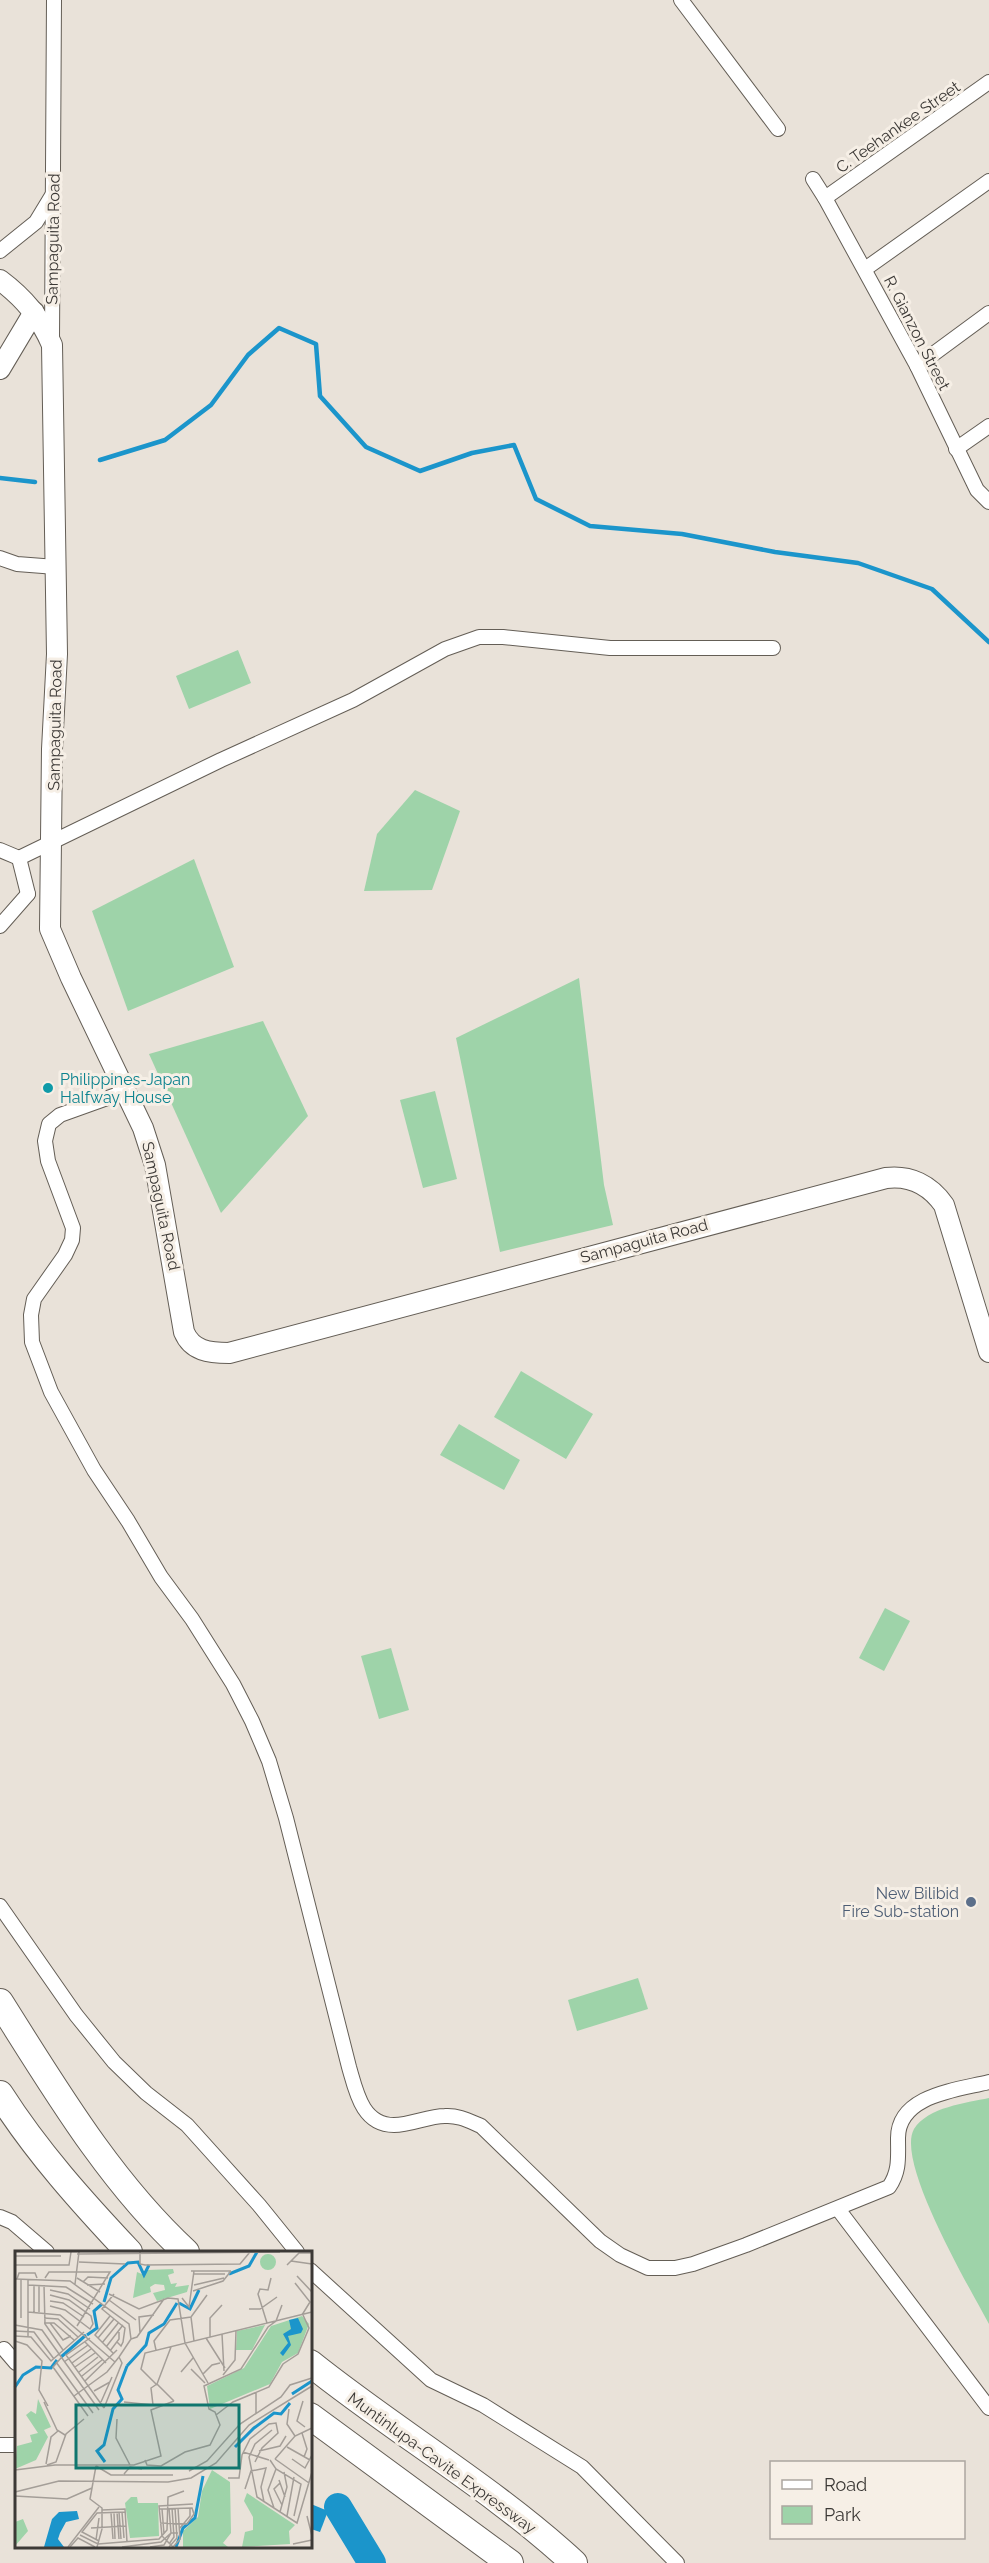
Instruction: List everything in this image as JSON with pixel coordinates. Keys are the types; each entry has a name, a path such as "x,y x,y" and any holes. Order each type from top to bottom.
{"highway":[{"path":"0,2002 63,2102 118,2176 168,2236 184,2251"},
{"path":"0,2094 22,2128 127,2251"},
{"name":"Muntinlupa-Cavite Expressway","path":"312,2365 358,2402 457,2470 574,2563"},
{"path":"312,2417 510,2563"}],"street":[{"name":"Sampaguita Road","path":"54,0 52,345 57,654 52,749 50,929 143,1128 155,1165 184,1332 188,1341 206,1352 229,1353 451,1292 900,1176 911,1178 924,1186 937,1195 944,1205 989,1352"},
{"path":"681,0 778,129"},
{"name":"C. Teehankee Street","path":"825,198 989,82"},
{"name":"R. Gianzon Street","path":"813,179 917,366 977,490 989,502"},
{"path":"865,269 989,181"},
{"path":"0,251 36,222 54,193"},
{"path":"0,280 24,299 52,345"},
{"path":"0,369 34,312"},
{"path":"917,366 989,313"},
{"path":"956,448 989,426"},
{"path":"0,558 17,564 56,567"},
{"path":"0,850 19,858 52,844 212,764 353,700 445,649 479,637 503,636 610,648 773,648"},
{"path":"19,858 28,894"},
{"path":"28,894 50,900"},
{"path":"0,926 28,894"},
{"path":"127,1091 60,1115 49,1124 45,1141 48,1161 73,1228 72,1240 65,1255 34,1299 31,1315 32,1342 51,1392 83,1452 160,1576 192,1619 233,1684 252,1721 269,1761 286,1818 349,2067 361,2104 370,2118 379,2123 394,2125 446,2115 481,2126 600,2241 620,2255 648,2268 675,2268 693,2264 889,2187 899,2166 898,2131 905,2114 917,2104 937,2095 989,2082"},
{"path":"0,1906 76,2015 114,2062 146,2093 187,2125 259,2205 295,2251"},
{"path":"838,2208 989,2408"},
{"path":"0,2217 12,2222 45,2251"},
{"path":"312,2272 431,2380 483,2404 582,2467 677,2563"},
{"path":"4,2349 15,2362"}],"green space":[{"path":"238,650 251,683 189,709 176,676"},
{"path":"415,790 460,811 432,890 364,891 377,834"},
{"path":"194,859 234,967 128,1011 92,911"},
{"path":"579,978 604,1185 613,1225 500,1252 456,1038"},
{"path":"263,1021 308,1116 221,1213 149,1054"},
{"path":"435,1091 457,1179 423,1188 400,1100"},
{"path":"521,1371 593,1414 566,1459 494,1417"},
{"path":"459,1424 520,1460 504,1490 440,1455"},
{"path":"885,1608 910,1621 884,1671 859,1658"},
{"path":"391,1648 409,1710 379,1719 361,1656"},
{"path":"638,1978 648,2009 577,2031 568,2000"},
{"path":"989,2098 989,2324 938,2226 915,2169 911,2145 914,2129 928,2116 948,2107"}],"water":[{"path":"312,2504 328,2511 320,2532 312,2529"}],"waterway":[{"path":"100,460 165,440 211,405 248,355 279,328 316,344 320,396 366,447 420,471 472,453 514,445 536,499 590,526 682,534 775,552 858,563 932,589 989,642"},
{"path":"0,478 35,482"},
{"path":"338,2507 372,2563"}],"place":[{"name":"Philippines-Japan Halfway House","path":"48,1088"},
{"name":"New Bilibid Fire Sub-station","path":"971,1902"}]}
